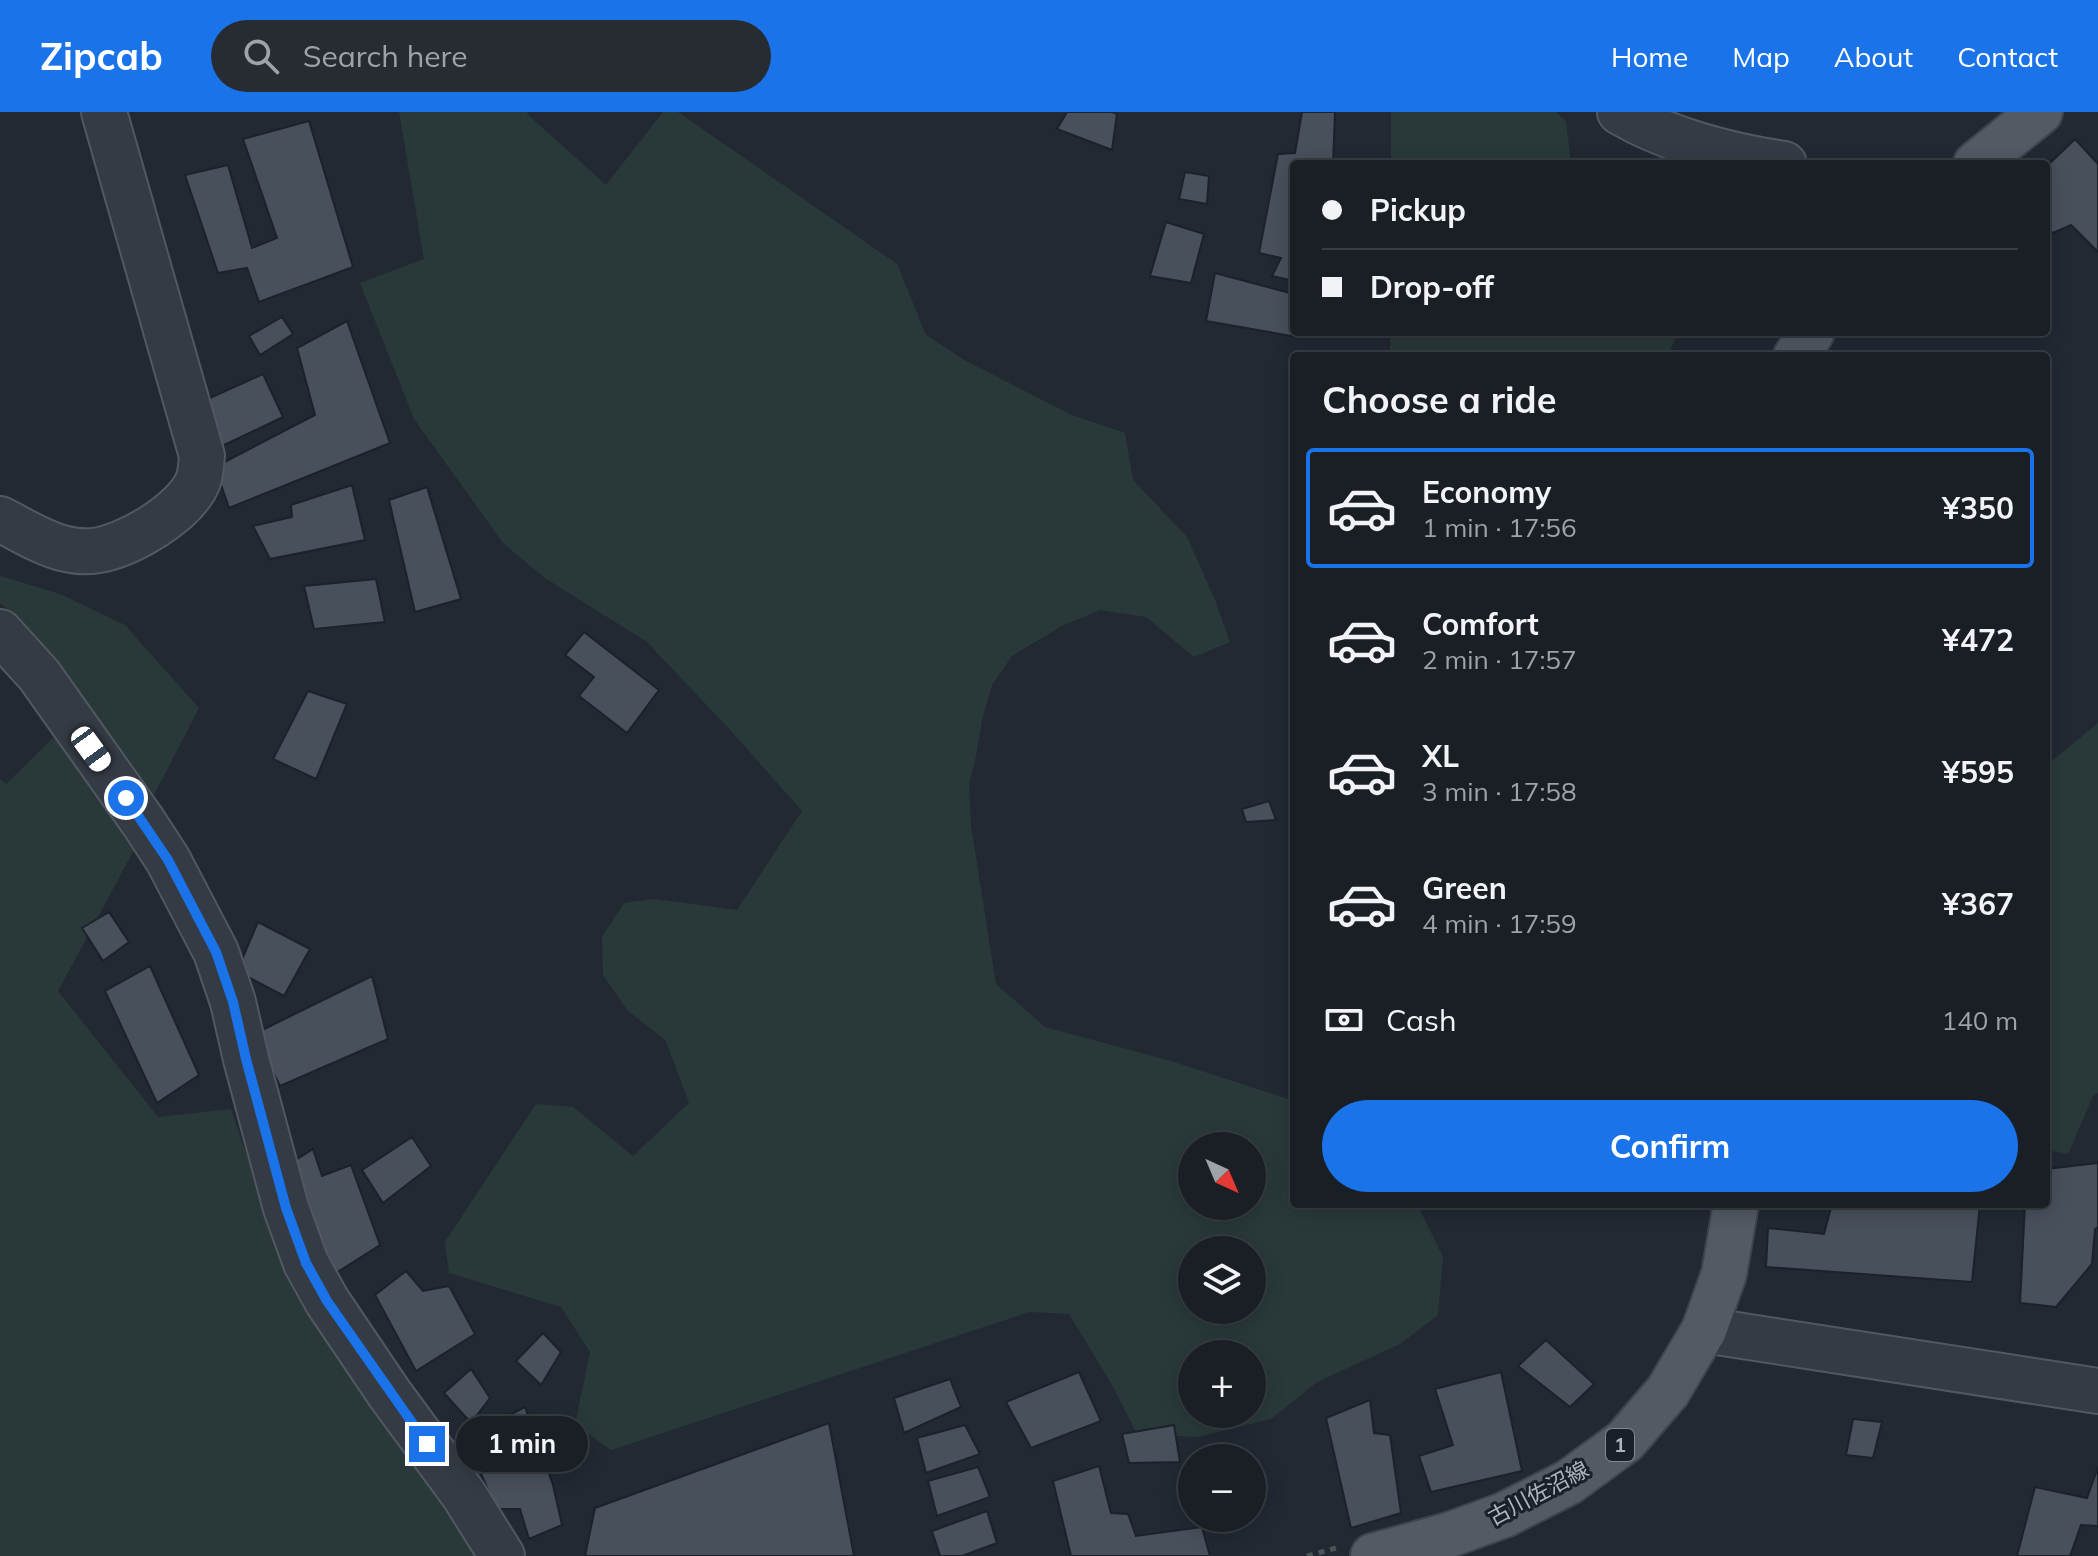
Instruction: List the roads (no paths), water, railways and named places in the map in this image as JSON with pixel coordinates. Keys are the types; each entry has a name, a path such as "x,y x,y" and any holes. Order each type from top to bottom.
{"main road":[{"path":"1981,160 2040,112"},
{"name":"古川佐沼線","path":"1373,1556 1452,1545 1569,1482 1625,1441 1668,1391 1704,1330 1724,1274 1735,1208"}],"street":[{"path":"0,519 64,549 92,552 125,542 159,524 185,501 199,480 202,456 104,112"},
{"path":"1620,112 1704,147 1765,160"},
{"path":"0,632 39,675 144,823 174,871 216,952 225,977 286,1208 306,1263 327,1301 389,1393 464,1495 502,1556"},
{"path":"1704,1330 2098,1391"}]}
